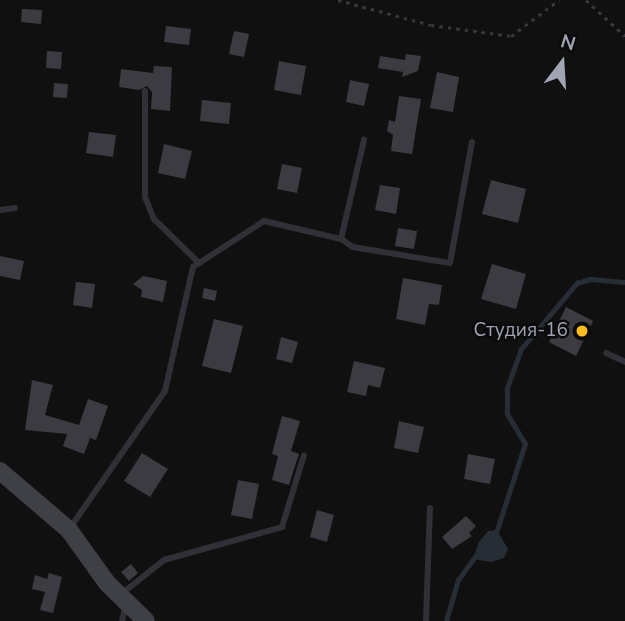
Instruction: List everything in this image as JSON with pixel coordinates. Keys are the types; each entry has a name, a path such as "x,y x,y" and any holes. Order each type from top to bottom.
{"street":[{"path":"0,471 69,530 123,599 146,621"}],"lane":[{"path":"145,91 145,197 154,219 199,263"},
{"path":"341,239 364,140"},
{"path":"69,530 165,391 192,267 264,221 341,239 353,247 450,263 472,142"},
{"path":"0,210 15,208"},
{"path":"606,353 625,362"},
{"path":"122,621 123,599 163,560 282,527 304,455"},
{"path":"426,621 430,508"}],"path":[{"path":"338,0 431,25 511,36 558,0"},
{"path":"586,0 625,36"}],"shaded area":[{"path":"497,530 508,549 504,558 491,562 473,559 479,542 488,531"}],"building":[{"path":"22,9 42,10 41,24 21,22"},
{"path":"166,26 191,29 189,45 164,42"},
{"path":"234,31 249,34 244,57 229,54"},
{"path":"47,51 62,52 61,69 46,68"},
{"path":"406,54 421,56 418,71 402,77 403,72 378,68 380,56 405,60"},
{"path":"279,61 306,66 301,95 274,90"},
{"path":"154,66 172,67 170,111 151,109 152,92 147,86 139,90 119,87 121,69 153,73"},
{"path":"437,72 459,77 453,112 430,108"},
{"path":"350,80 369,84 364,106 346,102"},
{"path":"54,83 68,84 67,98 53,97"},
{"path":"399,96 421,99 412,154 391,151 393,135 387,131 389,120 395,122"},
{"path":"202,100 231,103 229,124 200,121"},
{"path":"89,132 116,135 113,157 86,153"},
{"path":"164,144 192,151 185,179 158,173"},
{"path":"282,164 302,168 297,193 277,189"},
{"path":"491,180 526,189 518,223 482,214"},
{"path":"380,185 400,188 396,214 375,210"},
{"path":"398,228 417,231 414,249 395,246"},
{"path":"0,256 24,261 20,280 0,276"},
{"path":"492,264 526,274 516,309 481,299"},
{"path":"143,276 167,281 163,302 141,297 142,290 133,284"},
{"path":"403,278 442,285 439,305 429,304 425,325 396,319"},
{"path":"76,282 95,284 92,308 73,305"},
{"path":"204,288 217,291 215,301 202,298"},
{"path":"566,307 593,321 576,356 549,342"},
{"path":"214,319 243,326 231,373 202,366"},
{"path":"281,337 298,342 292,363 276,359"},
{"path":"354,361 385,368 380,388 368,385 366,396 347,392"},
{"path":"32,380 53,385 45,415 79,425 88,399 108,406 96,440 90,438 84,454 63,446 67,434 25,430"},
{"path":"282,416 300,421 291,451 299,454 289,485 272,480 278,456 272,454"},
{"path":"399,421 424,427 418,453 394,448"},
{"path":"142,453 168,469 150,497 124,481"},
{"path":"468,454 495,459 490,484 464,479"},
{"path":"238,480 259,484 252,519 231,515"},
{"path":"317,510 334,515 327,542 310,537"},
{"path":"466,516 476,526 469,533 472,536 452,549 442,537"},
{"path":"131,564 138,573 129,581 121,572"},
{"path":"49,573 62,577 53,613 40,610 45,592 32,589 35,575 47,579"}],"waterway":[{"path":"496,533 525,444 507,414 507,388 521,349 577,283 590,279 625,282"},
{"path":"446,621 458,580 476,555"}],"place":[{"name":"Студия-16","path":"582,331"}]}
